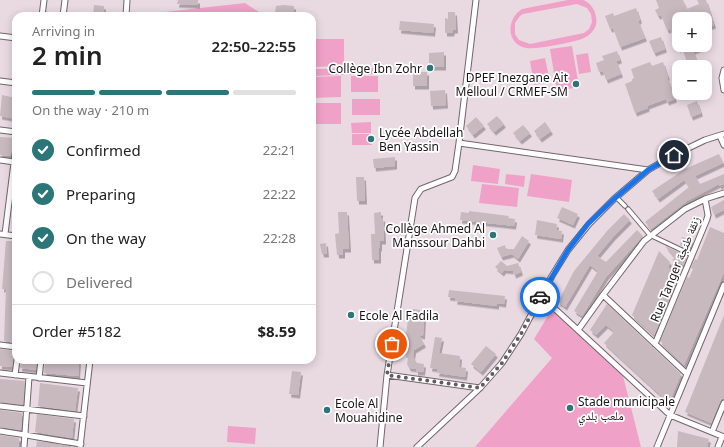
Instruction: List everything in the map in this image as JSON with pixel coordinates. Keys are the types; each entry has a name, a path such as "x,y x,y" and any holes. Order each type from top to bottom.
{"street":[{"path":"42,12 44,0"},
{"path":"64,12 65,0"},
{"path":"126,12 127,0"},
{"path":"380,447 387,375 413,204 416,194 421,189 452,177 455,171 476,0"},
{"path":"0,36 12,38"},
{"path":"724,70 722,78 724,90"},
{"path":"0,81 12,82"},
{"path":"0,130 12,132"},
{"path":"417,447 480,388 502,363 521,334 568,250 588,224 616,197 648,170 705,140 722,135 724,145"},
{"path":"459,143 648,170"},
{"path":"0,160 12,162"},
{"path":"12,174 2,234 12,235"},
{"path":"578,330 637,249 650,235 685,209 724,193"},
{"path":"616,197 650,235 692,255"},
{"name":"Rue Tanger زنقة طنجة","path":"655,344 708,217 705,200"},
{"path":"657,447 687,374 721,299 724,285"},
{"path":"603,295 687,374"},
{"path":"541,296 670,415 723,437 718,447"},
{"path":"0,346 12,347"},
{"path":"15,375 16,364"},
{"path":"38,378 40,364"},
{"path":"0,432 25,434 81,445 89,364"},
{"path":"0,373 87,383"},
{"path":"387,375 480,388"},
{"path":"24,447 28,408 29,377"},
{"path":"712,432 724,403"},
{"path":"0,406 28,408 84,416"}],"shaded area":[{"path":"568,0 583,0 590,4 594,10 596,25 589,35 580,40 546,47 526,48 519,46 515,42 510,31 513,19 522,9","holes":["577,4 587,8 591,14 592,22 589,29 584,33 530,44 519,40 515,34 515,23 523,14"]},
{"path":"245,3 259,12 165,12"},
{"path":"316,39 344,39 344,66 316,67"},
{"path":"572,46 579,87 557,91 550,49"},
{"path":"588,53 591,72 579,74 576,55"},
{"path":"545,58 550,82 534,85 530,61"},
{"path":"380,68 380,74 316,76 316,69"},
{"path":"341,76 341,97 316,98 316,77"},
{"path":"351,76 378,76 378,92 351,92"},
{"path":"352,99 380,99 380,115 352,115"},
{"path":"316,103 341,103 341,124 316,124"},
{"path":"371,122 371,133 352,133 351,123"},
{"path":"352,134 371,134 372,145 352,145"},
{"path":"473,165 500,169 498,184 471,181"},
{"path":"506,174 525,176 524,187 505,184"},
{"path":"531,174 572,180 569,202 527,196"},
{"path":"482,184 519,188 517,207 479,203"},
{"name":"Stade municipale ملعب بلدي","path":"554,306 621,368 641,447 475,447 552,358 534,339"},
{"path":"228,426 256,428 255,444 227,442"}],"building":[{"path":"178,0 198,0 198,5 177,4"},
{"path":"656,0 683,0 687,9 699,4 697,0 706,0 710,12 672,12 672,34 670,29 667,30 661,15 658,16 655,10 659,8"},
{"path":"94,5 104,6 103,12 93,12"},
{"path":"276,6 294,6 294,12 275,12"},
{"path":"636,8 640,20 638,21 645,38 620,47 613,28 610,29 605,16 613,13 614,16"},
{"path":"448,12 455,12 456,30 453,30 452,33 445,33 445,18 448,19"},
{"path":"400,21 434,24 433,33 399,30"},
{"path":"661,37 665,49 654,53 649,41"},
{"path":"617,51 620,60 616,61 621,74 606,80 603,71 599,72 596,63 604,60 602,56"},
{"path":"444,52 444,67 429,67 429,53"},
{"path":"683,52 693,52 697,60 686,60"},
{"path":"650,62 652,66 663,62 672,91 672,100 667,102 666,99 647,106 648,108 635,113 625,84 632,81 634,78 631,69"},
{"path":"413,72 427,72 427,86 413,86"},
{"path":"445,90 446,105 431,106 430,91"},
{"path":"2,95 12,97 12,118 0,116"},
{"path":"697,101 701,113 691,117 687,105"},
{"path":"497,116 504,124 494,132 487,124"},
{"path":"476,117 484,126 473,135 466,126"},
{"path":"545,122 551,131 540,139 534,131"},
{"path":"523,125 530,133 520,141 513,133"},
{"path":"0,137 12,138 11,156 0,155"},
{"path":"719,154 723,163 695,176 700,184 724,174 724,184 719,186 719,184 687,201 651,229 645,222 689,187 684,180 658,199 652,191 685,169"},
{"path":"395,157 395,166 374,168 373,159"},
{"path":"356,177 364,177 365,201 357,201"},
{"path":"724,200 724,210 714,215 711,207"},
{"path":"562,207 578,214 573,225 557,218"},
{"path":"469,211 509,216 508,218 515,219 514,226 460,220 461,212 469,213"},
{"path":"338,212 347,212 349,249 343,249 343,255 337,255 335,234 339,233"},
{"path":"381,212 381,218 383,218 384,241 380,241 379,260 372,260 371,234 375,234 374,213"},
{"path":"624,214 630,220 597,256 606,262 637,230 643,236 606,277 582,316 574,311 598,271 590,265 565,307 558,302 574,271 607,231"},
{"path":"537,220 557,224 556,230 562,231 561,239 535,235"},
{"path":"710,227 724,233 724,272 684,365 660,341 687,277 689,278 693,269 691,268 695,259 697,260"},
{"path":"522,236 529,241 518,259 512,254 501,257 497,248 505,245 506,249 514,249"},
{"path":"682,237 692,240 689,250 680,245"},
{"path":"6,241 12,241 12,342 4,341 6,289 2,289"},
{"path":"326,243 327,254 322,254 320,244"},
{"path":"665,246 687,256 684,265 672,260 675,258"},
{"path":"659,251 670,262 668,268 680,274 654,335 632,315"},
{"path":"501,261 507,266 518,263 521,272 514,275 513,271 504,270 502,273 495,267"},
{"path":"449,290 505,296 504,304 497,303 497,306 455,301 456,298 448,297"},
{"path":"607,304 681,374 669,403 604,343 614,332 610,328 606,325 596,335 590,330"},
{"path":"413,309 420,310 420,315 424,316 423,336 419,335 424,344 414,350 413,357 417,363 424,364 423,372 416,372 416,369 409,368 407,364 408,358 406,358 407,341 405,341 409,310 412,311"},
{"path":"724,315 724,399 720,401 711,423 685,412"},
{"path":"435,337 442,338 439,353 460,356 459,367 466,368 465,377 437,373 438,369 430,368"},
{"path":"486,346 496,354 481,372 471,364"},
{"path":"0,349 12,351 12,367 0,366"},
{"path":"20,364 37,364 36,370 20,368"},
{"path":"45,364 79,364 78,376 44,373"},
{"path":"292,371 301,372 298,395 289,394"},
{"path":"0,379 25,381 23,405 0,402"},
{"path":"40,383 78,388 75,411 38,406"},
{"path":"0,410 22,413 21,430 0,427"},
{"path":"37,414 74,419 72,438 35,432"},
{"path":"678,431 709,439 707,447 677,447"},
{"path":"0,435 19,438 19,447 0,447"},
{"path":"37,441 71,446 71,447 36,447"}],"way so far":[{"path":"392,344 387,375 480,388 502,363 521,334 540,297"}],"place":[{"name":"Collège Ibn Zohr","path":"430,68"},
{"name":"DPEF Inezgane Ait Melloul / CRMEF-SM","path":"576,84"},
{"name":"Lycée Abdellah Ben Yassin","path":"371,139"},
{"name":"Collège Ahmed Al Manssour Dahbi","path":"493,235"},
{"name":"Ecole Al Fadila","path":"351,315"},
{"name":"Stade municipale ملعب بلدي","path":"570,408"},
{"name":"Ecole Al Mouahidine","path":"327,410"}],"route":[{"path":"540,297 568,250 588,224 648,170 674,155"}]}
